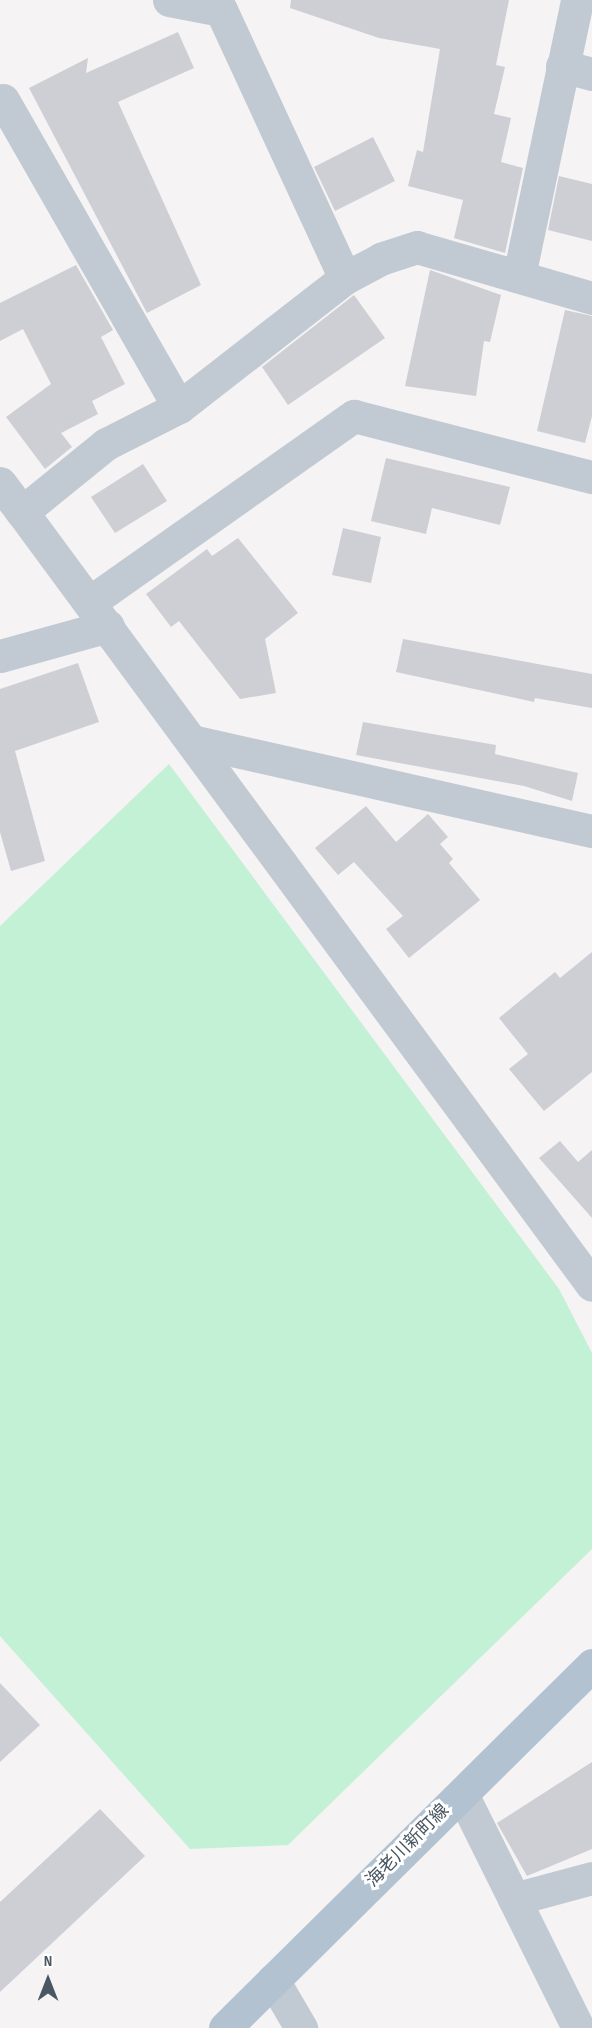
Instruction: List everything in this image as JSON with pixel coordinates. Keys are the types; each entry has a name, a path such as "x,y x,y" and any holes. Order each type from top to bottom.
{"main road":[{"name":"海老川新町線","path":"225,2028 592,1665"}],"street":[{"path":"169,0 221,10 345,278"},
{"path":"519,276 577,70 577,0"},
{"path":"3,100 179,406"},
{"path":"22,512 106,444 179,406 345,278 417,247 592,298"},
{"path":"0,656 99,614 354,416 592,477"},
{"path":"0,483 99,614 592,1285"},
{"path":"192,741 592,831"},
{"path":"462,1794 578,2028"},
{"path":"514,1899 592,1878"},
{"path":"273,1980 301,2028"}],"green space":[{"path":"169,764 559,1289 592,1353 592,1549 288,1845 190,1849 0,1636 0,926"}],"building":[{"path":"291,0 509,0 496,65 505,67 494,114 511,118 501,162 523,168 505,253 454,238 463,200 408,186 417,150 423,152 440,49 379,38 290,8"},
{"path":"178,32 194,68 118,102 201,285 147,313 29,88 88,58 86,73"},
{"path":"373,137 395,181 335,211 314,167"},
{"path":"559,176 592,184 592,241 548,230"},
{"path":"76,265 113,330 101,337 125,384 92,401 98,414 61,433 72,447 45,469 6,417 51,384 23,329 0,341 0,303"},
{"path":"430,270 501,295 490,342 484,341 476,396 405,386"},
{"path":"354,295 385,338 288,405 262,367"},
{"path":"565,310 592,316 592,416 585,443 537,431"},
{"path":"386,458 510,487 500,525 432,508 426,534 371,521"},
{"path":"143,464 167,501 115,533 91,497"},
{"path":"343,528 381,537 371,583 332,575"},
{"path":"238,538 298,613 265,639 276,693 240,699 179,621 171,627 146,594 207,549 212,556"},
{"path":"403,639 592,674 592,708 535,698 534,702 396,672"},
{"path":"78,663 99,722 15,751 45,861 11,871 0,832 0,689"},
{"path":"363,722 496,745 495,754 578,773 572,801 524,786 356,755"},
{"path":"366,806 396,842 428,814 448,837 440,844 453,859 449,863 480,900 409,958 386,929 403,916 354,862 338,875 315,848"},
{"path":"592,952 592,1072 544,1111 509,1069 528,1054 499,1018 555,972 560,978"},
{"path":"560,1141 578,1162 592,1150 592,1218 539,1158"},
{"path":"0,1683 40,1725 0,1762"},
{"path":"592,1762 592,1849 527,1876 497,1823"},
{"path":"100,1809 145,1856 0,1992 0,1902"}]}
